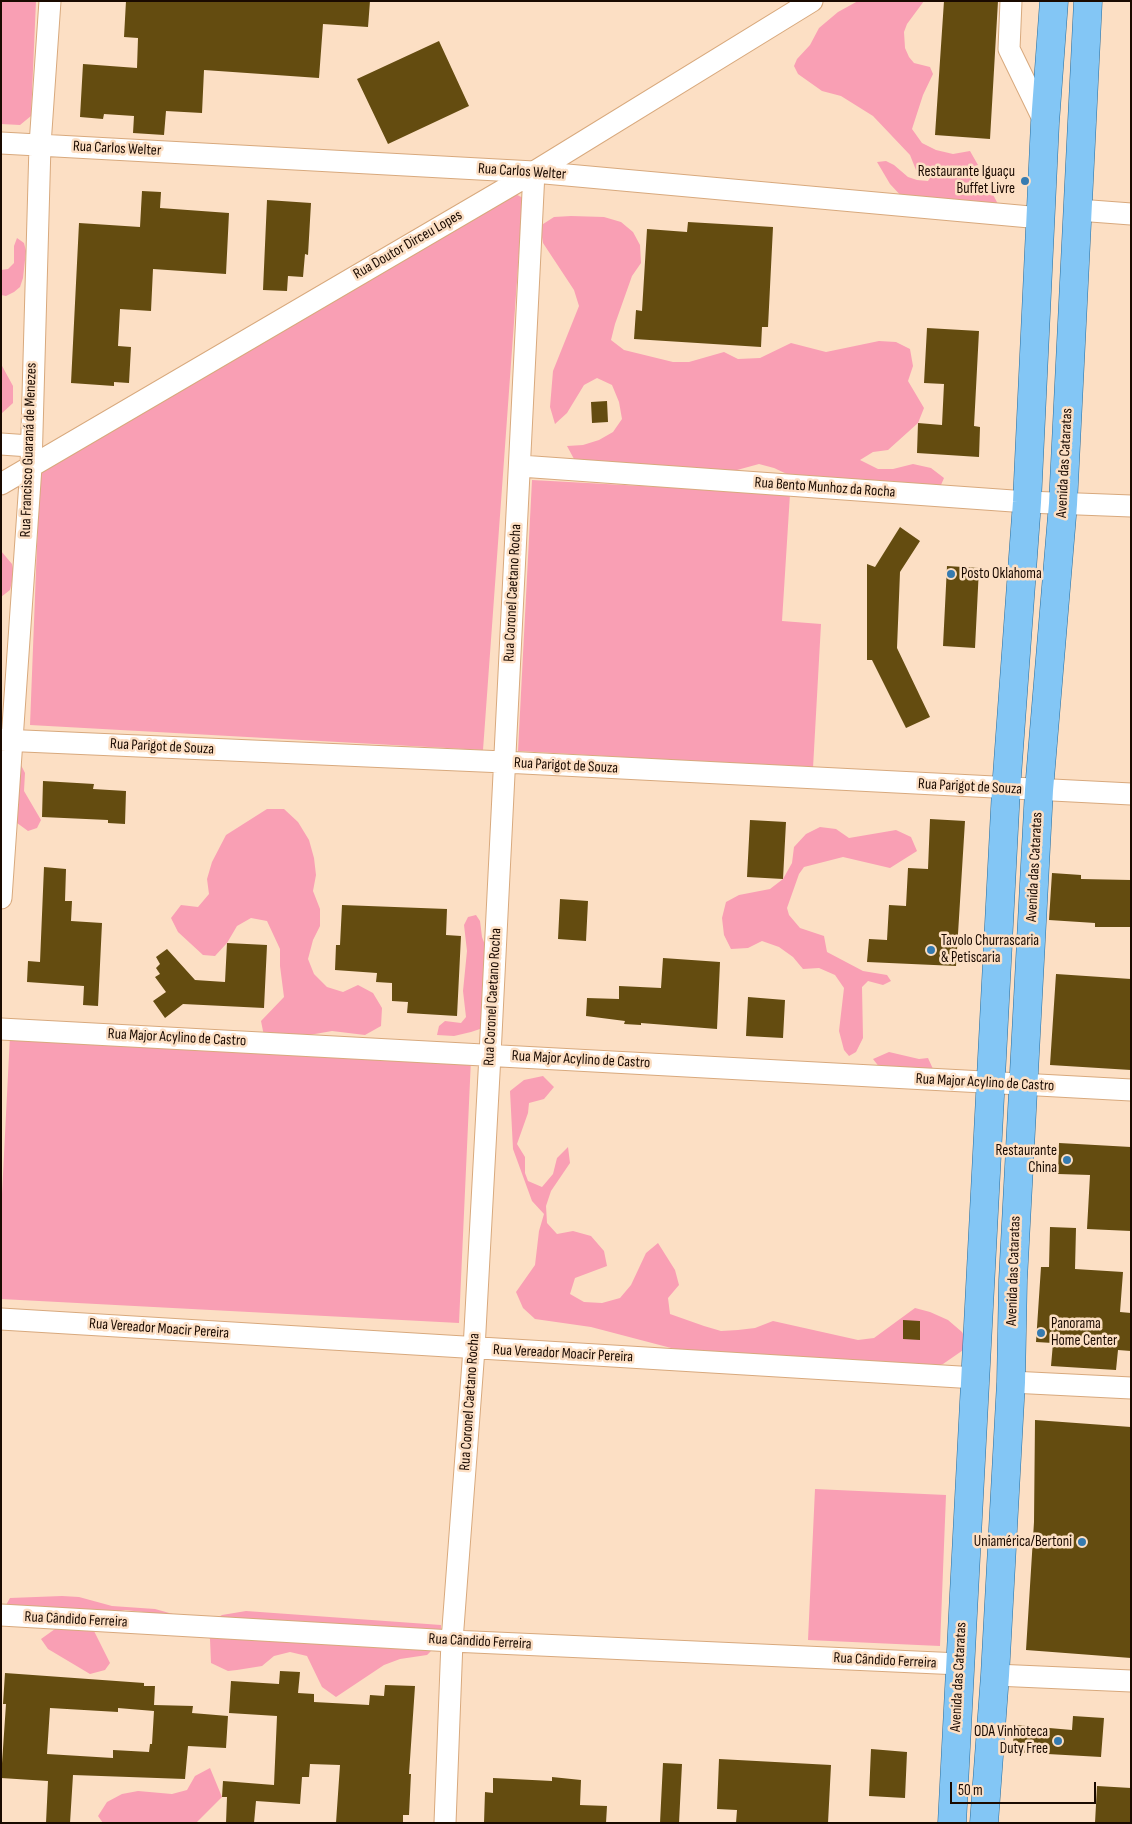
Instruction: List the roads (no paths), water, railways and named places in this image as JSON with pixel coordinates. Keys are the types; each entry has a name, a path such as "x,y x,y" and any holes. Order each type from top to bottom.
{"main road":[{"name":"Avenida das Cataratas","path":"952,1823 1006,790 1027,502 1045,123 1054,1"},
{"name":"Avenida das Cataratas","path":"984,1823 995,1675 1011,1382 1013,1280 1039,790 1063,504 1088,1"}],"street":[{"name":"Rua Francisco Guaraná de Menezes","path":"1,898 6,740 30,456 40,145 50,1"},
{"name":"Rua Doutor Dirceu Lopes","path":"1,484 30,456 534,172 812,1"},
{"name":"Avenida das Cataratas","path":"1012,1 1008,49 1045,123"},
{"name":"Rua Carlos Welter","path":"1,143 534,172 1041,218"},
{"name":"Rua Coronel Caetano Rocha","path":"445,1823 452,1641 474,1349 490,1055 534,172"},
{"path":"1078,210 1131,214"},
{"path":"1,444 30,456"},
{"name":"Rua Bento Munhoz da Rocha","path":"520,466 1027,502 1131,506"},
{"name":"Rua Parigot de Souza","path":"6,740 504,762 1006,790 1131,794"},
{"name":"Rua Major Acylino de Castro","path":"1,1029 990,1084 1131,1090"},
{"name":"Rua Vereador Moacir Pereira","path":"1,1319 976,1378"},
{"path":"1011,1382 1131,1388"},
{"name":"Rua Cândido Ferreira","path":"1,1615 452,1641 960,1664"},
{"path":"995,1675 1131,1681"}],"place":[{"name":"Restaurante Iguaçu Buffet Livre","path":"1025,181"},
{"name":"Posto Oklahoma","path":"951,574"},
{"name":"Tavolo Churrascaria & Petiscaria","path":"931,950"},
{"name":"Restaurante China","path":"1067,1160"},
{"name":"Panorama Home Center","path":"1041,1333"},
{"name":"Uniamérica/Bertoni","path":"1082,1542"},
{"name":"ODA Vinhoteca Duty Free","path":"1058,1741"}]}
